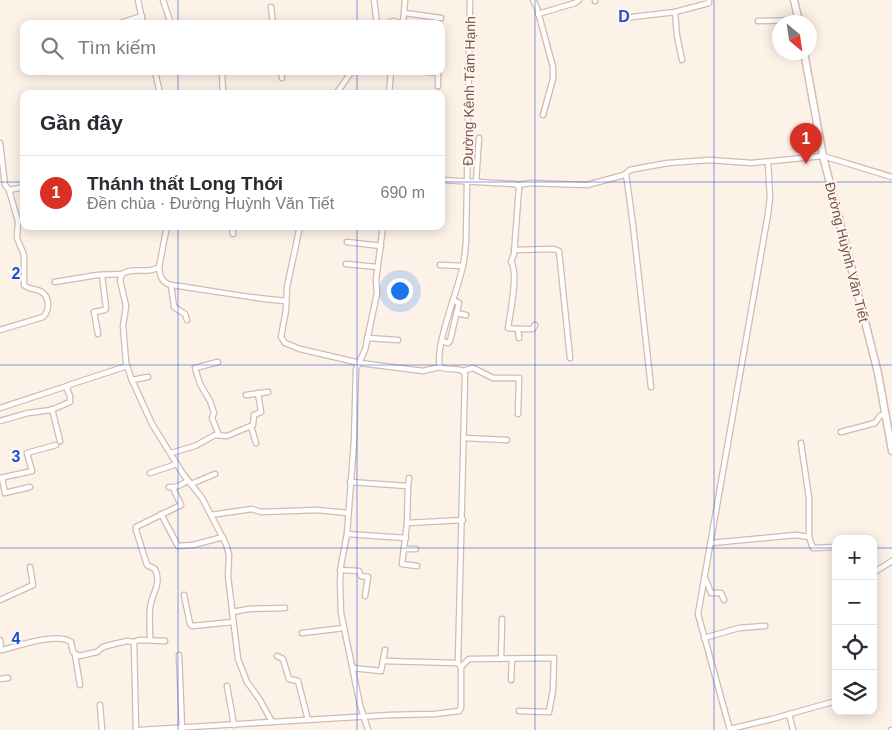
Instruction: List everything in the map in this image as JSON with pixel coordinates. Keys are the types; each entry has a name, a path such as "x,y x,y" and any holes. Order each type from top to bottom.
{"street":[{"path":"138,0 142,20"},
{"path":"163,0 170,20"},
{"path":"374,0 376,20"},
{"path":"404,20 406,0"},
{"name":"Đường Kênh Tám Hạnh","path":"440,367 438,363 442,341 463,266 466,242 470,0"},
{"path":"533,0 553,67 553,79 543,116"},
{"path":"538,14 575,4 579,0"},
{"path":"624,18 676,12 709,2 709,0"},
{"path":"794,0 797,15"},
{"path":"271,7 273,20"},
{"path":"676,12 677,36 682,60"},
{"path":"405,13 441,18"},
{"path":"130,20 142,16"},
{"path":"758,21 772,21"},
{"name":"Đường Huỳnh Văn Tiết","path":"805,60 823,156 888,412 892,450"},
{"path":"156,75 159,90"},
{"path":"222,75 223,90"},
{"path":"339,90 349,75"},
{"path":"389,90 391,75"},
{"path":"438,75 438,86"},
{"path":"476,182 479,138"},
{"path":"0,143 4,181 9,190 18,221 17,242 24,255 24,285 44,295 48,306 43,317 0,330"},
{"path":"445,180 517,185 531,183 587,185 626,174 630,170 668,163 710,160 751,163 823,156 892,177"},
{"path":"768,162 770,197 768,214 698,614 730,730 832,702"},
{"path":"626,174 651,387"},
{"path":"517,185 519,187 514,250 511,262 514,268 513,296 508,328 533,329 535,325"},
{"path":"9,190 20,188"},
{"path":"166,230 159,267 163,282 171,285 255,298 286,301"},
{"path":"134,642 138,730 435,714 459,711 461,708 459,665 466,374 459,369 443,369 440,367 423,371 360,363 300,349 285,343 281,337 291,267 299,230"},
{"path":"368,730 363,717 339,600 340,570 347,534 354,442 356,369 365,350 377,293 377,267 383,230"},
{"path":"347,242 381,246"},
{"path":"514,250 554,248 559,251 570,358"},
{"path":"346,264 377,267"},
{"path":"440,264 463,266"},
{"path":"55,282 122,274 126,271 152,271 159,267"},
{"path":"122,274 120,280 125,298 124,326 128,366 132,380 152,424 177,464 202,498 223,537 229,555 228,576 238,660 244,676 272,722"},
{"path":"98,334 94,312 105,310 106,308 102,275"},
{"path":"171,285 174,307 184,314 186,320"},
{"path":"442,341 448,343 450,341 458,303 453,300"},
{"path":"456,313 466,315"},
{"path":"518,329 519,338"},
{"path":"367,338 398,340"},
{"path":"218,362 195,368 200,384 210,401 214,413 212,418 219,435"},
{"path":"0,408 128,366"},
{"path":"462,371 473,368 493,378 519,378 518,414"},
{"path":"132,380 148,377"},
{"path":"0,421 28,413 52,410 70,402 67,386"},
{"path":"246,396 268,392"},
{"path":"171,453 195,446 211,436 227,436 254,424 254,415 261,412 258,394"},
{"path":"52,410 60,441"},
{"path":"841,432 875,423 880,416 888,412"},
{"path":"251,426 256,443"},
{"path":"464,438 507,440"},
{"path":"801,443 809,498 810,537 813,548 832,547"},
{"path":"30,487 5,493 1,478 31,472 27,453 56,445"},
{"path":"150,473 177,464"},
{"path":"150,640 150,607 153,594 157,588 158,578 155,570 147,565 136,527 181,505 171,487 215,474"},
{"path":"409,478 406,538 402,564 417,566"},
{"path":"350,482 408,486"},
{"path":"211,515 252,509 261,512 317,510 348,513"},
{"path":"160,514 178,546 193,545 223,537"},
{"path":"407,523 463,520"},
{"path":"347,534 406,538"},
{"path":"711,543 792,535 810,537"},
{"path":"404,549 416,549"},
{"path":"877,570 892,561"},
{"path":"0,600 33,584 30,567"},
{"path":"340,570 360,571 361,576 368,577 365,596"},
{"path":"705,578 711,593 721,593 724,600"},
{"path":"184,595 188,623 192,626 233,622"},
{"path":"232,612 249,609 286,608"},
{"path":"501,659 502,619"},
{"path":"704,638 739,628 765,626"},
{"path":"302,634 344,628"},
{"path":"0,640 1,648 64,638 71,642 80,685"},
{"path":"75,655 79,656 97,652 103,647 132,641 165,641"},
{"path":"353,668 381,671 385,650"},
{"path":"179,655 182,728"},
{"path":"277,656 283,659 289,679 298,681 308,720"},
{"path":"384,661 459,665 469,659 555,659 549,712 520,712"},
{"path":"511,680 512,659"},
{"path":"0,679 8,678"},
{"path":"227,686 234,724"},
{"path":"100,706 102,730"},
{"path":"789,714 793,730"}],"place":[{"name":"Thánh thất Long Thới","path":"806,164"}]}
